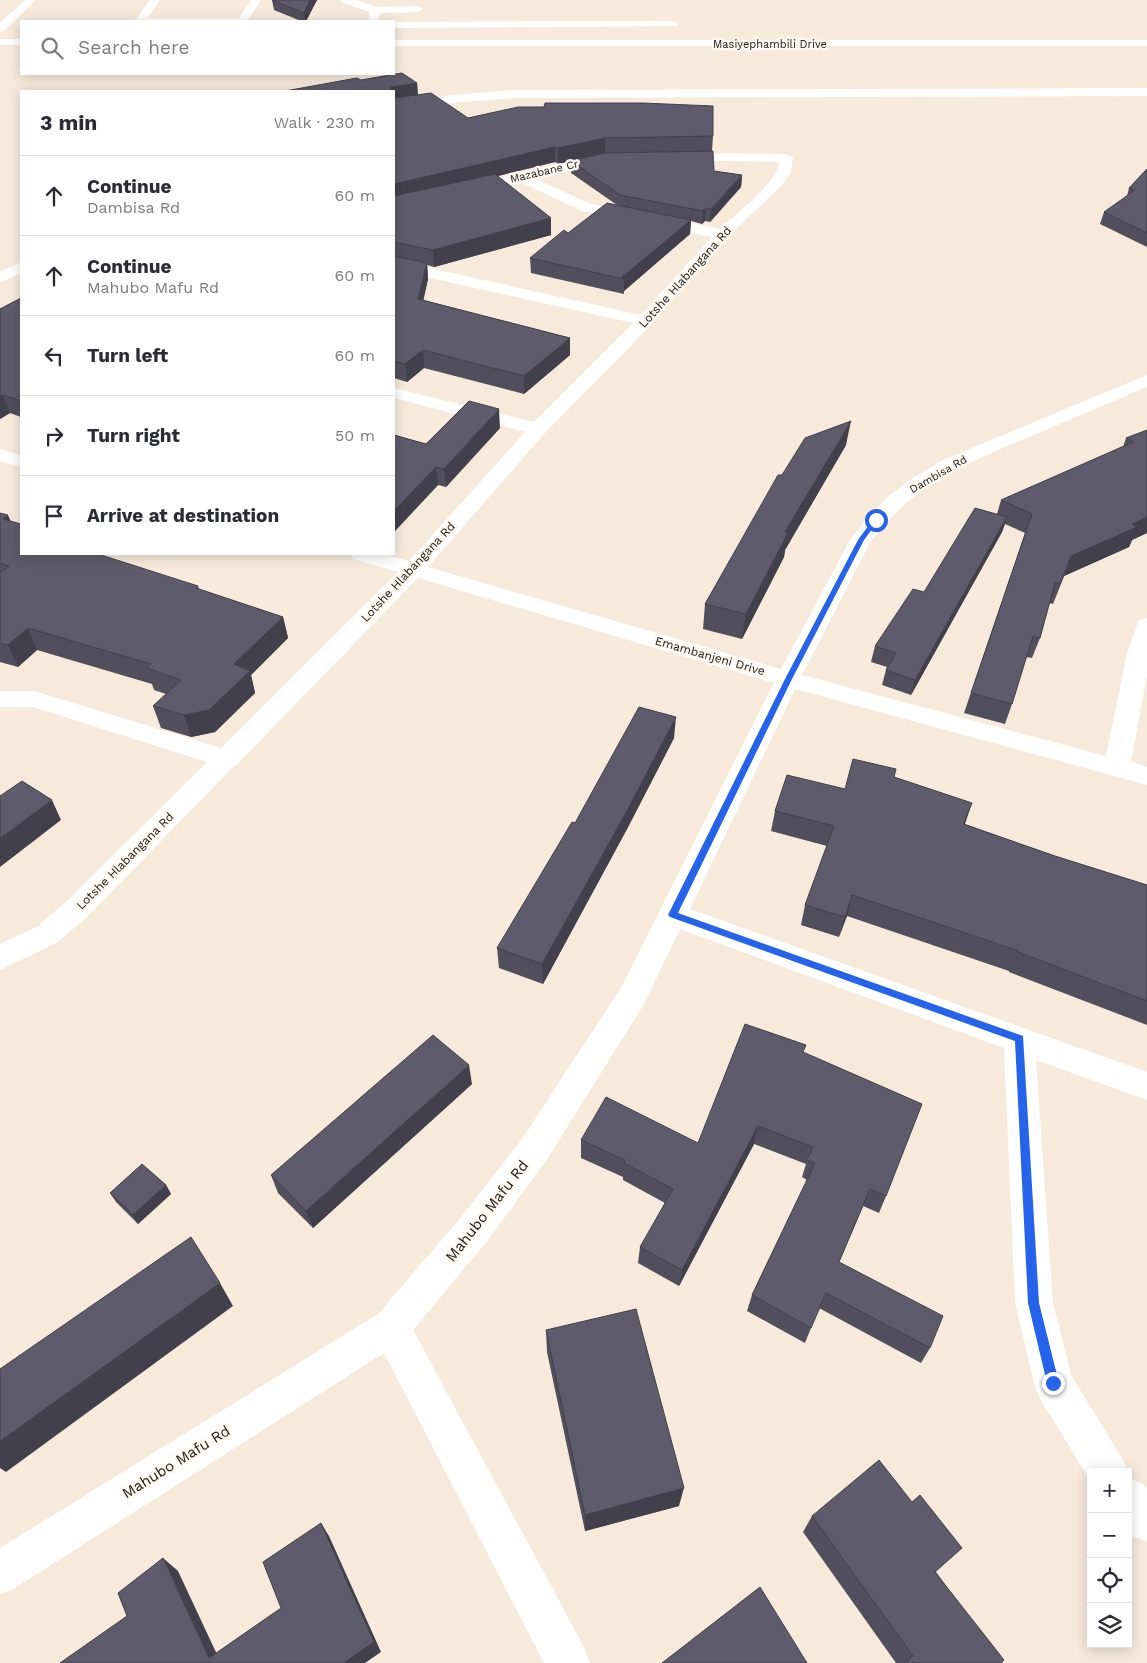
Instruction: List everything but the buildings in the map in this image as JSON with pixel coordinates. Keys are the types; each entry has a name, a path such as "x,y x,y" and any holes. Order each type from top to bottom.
{"street":[{"path":"1,28 30,0"},
{"path":"140,20 155,0"},
{"path":"243,20 256,0"},
{"path":"345,0 376,10 434,9"},
{"path":"373,20 376,10"},
{"path":"395,25 674,24"},
{"path":"1,28 20,27"},
{"path":"0,42 20,42"},
{"name":"Masiyephambili Drive","path":"395,43 1147,44"},
{"path":"395,107 513,94 1147,92"},
{"name":"Lotshe Hlabangana Rd","path":"0,958 48,934 78,908 228,759 415,568 538,428 645,322 723,234 776,183 784,174 786,158 664,157"},
{"name":"Mazabane Cr","path":"395,206 578,163 621,158"},
{"path":"520,177 588,208 723,234"},
{"path":"395,265 645,322"},
{"path":"0,278 20,268"},
{"name":"Dambisa Rd","path":"788,679 861,540 876,520 896,500 915,485 950,464 1147,380"},
{"path":"395,393 538,428"},
{"path":"0,456 20,461"},
{"name":"Emambanjeni Drive","path":"365,555 415,568 788,679 1147,776"},
{"path":"1117,768 1138,653 1147,625"},
{"name":"Mahubo Mafu Rd","path":"0,1573 391,1327 475,1228 534,1150 633,995 788,679"},
{"path":"0,699 34,699 228,759"},
{"path":"673,915 1147,1086"},
{"path":"1020,1039 1034,1303 1053,1383 1106,1468"},
{"path":"391,1327 568,1663"},
{"path":"1132,1503 1147,1521"}],"route":[{"path":"876,520 861,540 788,679 673,915 1020,1039 1034,1303 1053,1383"}]}
